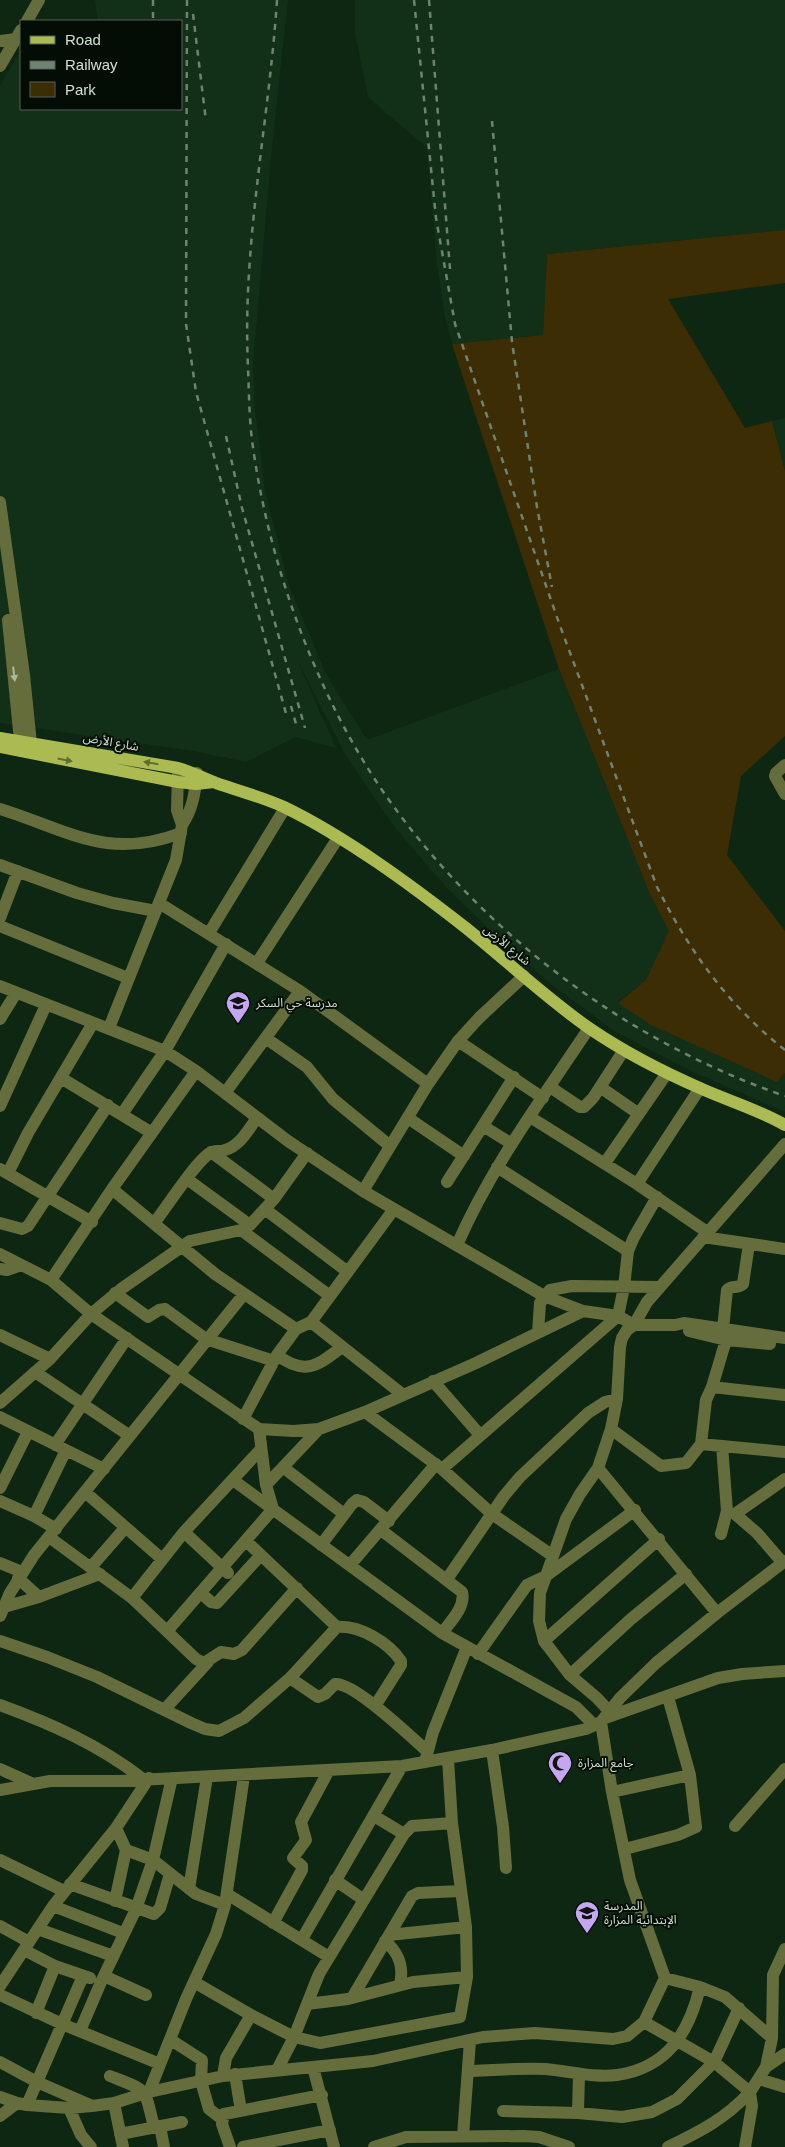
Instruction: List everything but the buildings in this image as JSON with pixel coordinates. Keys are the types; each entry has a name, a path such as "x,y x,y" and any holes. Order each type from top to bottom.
{"main road":[{"name":"شارع الأرض","path":"0,738 26,747 178,782 196,779 214,782 252,794 285,808 338,838 391,873 458,923 588,1028 667,1073 770,1116 785,1125"},
{"name":"شارع الأرض","path":"0,748 26,747 178,768 196,779"}],"street":[{"path":"28,20 39,0"},
{"path":"0,41 18,35"},
{"path":"0,66 18,35"},
{"path":"0,502 5,588"},
{"path":"0,556 26,747"},
{"path":"785,764 775,776 785,794"},
{"path":"178,768 177,810 182,829"},
{"path":"109,1028 176,860 182,829 190,814 196,779"},
{"path":"209,933 285,808"},
{"path":"0,809 32,819 65,833 105,844 147,843 182,829"},
{"path":"257,962 338,838"},
{"path":"0,865 77,893 113,903 158,907 209,933 300,991 428,1084"},
{"path":"0,918 18,871"},
{"path":"0,926 128,978"},
{"path":"122,1114 165,1051 226,944"},
{"path":"363,1190 428,1084 458,1042 485,1011 524,976"},
{"path":"0,986 165,1051 196,1071 257,1118 363,1190 544,1296 583,1311 618,1316 634,1326 684,1323 724,1335 785,1347"},
{"path":"225,1093 300,991"},
{"path":"0,1019 16,993"},
{"path":"0,1106 46,1005"},
{"path":"92,1222 4,1171 93,1023"},
{"path":"458,1245 468,1220 497,1167 588,1028"},
{"path":"267,1038 307,1067 333,1099 390,1146"},
{"path":"458,1042 514,1077 543,1098"},
{"path":"550,1086 584,1107 589,1104 624,1050"},
{"path":"51,1280 92,1222 112,1189 196,1071"},
{"path":"605,1163 667,1073"},
{"path":"447,1182 514,1077"},
{"path":"61,1078 152,1132"},
{"path":"600,1086 639,1114"},
{"path":"637,1184 700,1088"},
{"path":"0,1224 25,1228 108,1105"},
{"path":"530,1117 657,1197 705,1235 749,1244 785,1248"},
{"path":"155,1222 210,1152 224,1151 233,1146 243,1137 257,1118"},
{"path":"408,1118 464,1156"},
{"path":"483,1126 512,1144"},
{"path":"0,2096 22,2104 69,2108 92,2106 114,2103 147,2093 229,2075 373,2061 483,2037 536,2033 613,2039 627,2036 644,2022 665,1978 630,1880 612,1792 603,1719 598,1698 570,1674 544,1641 540,1630 540,1593 571,1508 598,1468 611,1429 617,1399 620,1347 625,1333 634,1326 647,1302 785,1144"},
{"path":"210,1152 274,1199"},
{"path":"3,1395 35,1372 91,1314 115,1294 182,1246 201,1237 245,1227 266,1210 307,1153"},
{"path":"497,1167 628,1251"},
{"path":"187,1179 330,1296"},
{"path":"112,1189 155,1222 215,1274 296,1329"},
{"path":"350,1566 439,1466 480,1435 618,1316 624,1287 628,1251 657,1197"},
{"path":"243,1419 276,1358 296,1329 311,1322 394,1209"},
{"path":"266,1210 348,1272"},
{"path":"611,1429 661,1466 686,1463 701,1444 705,1405 712,1387 724,1335 727,1290 730,1287 743,1284 749,1244"},
{"path":"0,1254 51,1280 91,1314 259,1429 293,1431 319,1429 365,1412 583,1311"},
{"path":"0,1269 7,1270 21,1265"},
{"path":"538,1333 540,1303 550,1290 572,1286 660,1287"},
{"path":"115,1294 148,1316 165,1309 206,1339 276,1358 293,1366 306,1367 325,1360 342,1347"},
{"path":"2,1612 20,1575 206,1339 244,1294"},
{"path":"311,1322 402,1394"},
{"path":"0,1335 50,1358"},
{"path":"724,1335 785,1338"},
{"path":"34,1516 61,1448 82,1404 127,1338"},
{"path":"35,1372 130,1436"},
{"path":"433,1381 480,1435"},
{"path":"712,1387 785,1396"},
{"path":"447,1579 504,1496 520,1477 573,1426 595,1408 605,1402 617,1399"},
{"path":"365,1412 439,1466 492,1514 553,1556"},
{"path":"0,1417 104,1468"},
{"path":"259,1429 260,1450 266,1486 273,1508"},
{"path":"266,1486 319,1429"},
{"path":"0,1488 28,1432"},
{"path":"701,1444 785,1452"},
{"path":"722,1446 731,1512 722,1534"},
{"path":"132,1598 184,1532 260,1450"},
{"path":"284,1468 344,1514"},
{"path":"598,1468 659,1539 717,1613"},
{"path":"731,1512 785,1479"},
{"path":"233,1480 442,1633 576,1707 603,1719"},
{"path":"85,1492 162,1559"},
{"path":"321,1545 354,1502 360,1500 385,1526 460,1588 464,1597 462,1605 442,1633"},
{"path":"0,1501 34,1516 96,1571 132,1598 168,1630 196,1659 200,1662 208,1662"},
{"path":"168,1630 201,1594 273,1508"},
{"path":"426,1757 472,1650 523,1588 530,1582 546,1576 635,1510"},
{"path":"603,1719 620,1698 651,1668 717,1613 784,1562 757,1533 731,1512"},
{"path":"2,1612 96,1571 125,1528"},
{"path":"184,1532 237,1580"},
{"path":"544,1641 659,1539"},
{"path":"246,1541 337,1627 349,1627 370,1635 393,1651 401,1661 401,1664 375,1706"},
{"path":"201,1594 211,1602 217,1602 260,1556"},
{"path":"0,1563 20,1575 39,1597"},
{"path":"570,1674 631,1619 686,1574"},
{"path":"164,1710 208,1662 220,1652 236,1654 242,1650 297,1588"},
{"path":"0,1641 72,1666 205,1729 219,1731 244,1718 290,1678 337,1627"},
{"path":"0,1790 31,1783 74,1780 92,1782 244,1776 402,1766 426,1757 448,1759 492,1750 603,1719 718,1678 785,1670"},
{"path":"290,1678 318,1697 325,1694 335,1684 344,1685 375,1706 426,1757"},
{"path":"625,1850 696,1827 690,1775 668,1697"},
{"path":"0,1705 66,1730 146,1779"},
{"path":"492,1750 503,1828 506,1868"},
{"path":"194,1982 294,2037 326,2042 460,2017 467,1977 466,1928 452,1823 448,1759"},
{"path":"302,1939 402,1766"},
{"path":"735,1826 785,1769"},
{"path":"0,1770 31,1783"},
{"path":"274,1923 302,1870 302,1866 294,1858 306,1840 301,1822 329,1770"},
{"path":"612,1792 690,1775"},
{"path":"147,2093 216,1934 226,1900 244,1776"},
{"path":"189,1888 207,1777"},
{"path":"80,2031 123,1933 136,1909 153,1860 172,1778"},
{"path":"0,1986 53,1906 116,1828 146,1779"},
{"path":"374,1816 404,1834"},
{"path":"277,2070 294,2037 319,1974 404,1834 412,1826 452,1823"},
{"path":"115,1901 126,1850 116,1828"},
{"path":"126,1850 153,1860 196,1894 226,1900 274,1923 329,1957"},
{"path":"1,1864 67,1888 115,1901 150,1914 158,1912 170,1874"},
{"path":"335,1880 364,1900"},
{"path":"352,1998 412,1896 418,1893 460,1891"},
{"path":"53,1906 123,1933"},
{"path":"0,1926 55,1966 83,1976 102,1979 146,1995"},
{"path":"38,1928 113,1956"},
{"path":"387,1938 466,1928"},
{"path":"387,1938 395,1949 402,1968 400,1984"},
{"path":"668,2147 701,2131 734,2110 759,2079 766,2067 772,2038 773,1975 785,1949"},
{"path":"36,2013 55,1966"},
{"path":"2,2114 22,2104 37,2082 83,1976"},
{"path":"307,2004 352,1998 400,1984 467,1977"},
{"path":"665,1978 700,1987 725,1997 772,2038"},
{"path":"469,2071 529,2069 579,2074 616,2075 644,2068 667,2053 677,2042 695,2010 700,1987"},
{"path":"0,1995 36,2013 160,2064"},
{"path":"503,2111 578,2113 622,2118 652,2112 676,2099 714,2062 739,2008"},
{"path":"241,2111 229,2075 226,2058 251,2015"},
{"path":"644,2022 714,2062 750,2092 752,2106 745,2147"},
{"path":"171,2040 202,2060 201,2081 209,2109 222,2119 230,2147"},
{"path":"463,2136 465,2087 469,2071 470,2041"},
{"path":"766,2067 785,2054"},
{"path":"0,2062 37,2082 92,2106"},
{"path":"313,2067 322,2095 334,2147"},
{"path":"578,2113 579,2074"},
{"path":"110,2076 134,2084 147,2093 164,2147"},
{"path":"759,2079 785,2087"},
{"path":"222,2119 224,2114 322,2095"},
{"path":"114,2103 123,2147"},
{"path":"69,2108 81,2134 91,2147"},
{"path":"120,2134 182,2122"},
{"path":"243,2147 330,2130"},
{"path":"374,2147 406,2137 463,2136 531,2136 554,2141 568,2147"}],"shaded area":[{"path":"95,0 288,0 271,157 253,364 255,409 265,490 288,583 325,672 367,740 559,669 649,892 670,931 646,980 618,1002 777,1082 785,1073 785,1112 693,1072 616,1032 552,985 501,941 446,887 396,829 345,754 297,660 336,748 295,737 246,762 193,751 0,723 0,86 20,52 20,110 182,110 182,20 98,20"},
{"path":"355,0 785,0 785,230 547,254 543,335 452,344 445,317 437,264 427,148 368,97 355,33"},
{"path":"785,418 785,471 772,421"}],"green space":[{"path":"785,230 785,283 668,299 745,428 772,421 785,471 785,736 741,776 727,855 785,931 785,1073 777,1082 651,1025 618,1003 646,980 669,931 649,892 559,669 452,344 543,335 547,254"}],"railway":[{"path":"153,0 153,20"},
{"path":"187,0 186,324 196,392 287,717"},
{"path":"277,0 252,229 247,321 250,413 252,440 270,534 283,581 318,674 339,718 363,761 389,800 427,850 470,896 516,939 564,979 616,1014 671,1046 727,1073 785,1096"},
{"path":"414,0 436,218 455,324 559,623 657,887 683,933 712,976 745,1014 785,1050"},
{"path":"429,0 450,269"},
{"path":"193,14 206,121"},
{"path":"492,121 512,342 537,507 552,587"},
{"path":"226,436 242,508 305,728"},
{"path":"291,706 296,724"}],"place":[{"name":"مدرسة حي السكر","path":"238,1024"},
{"name":"جامع المزارة","path":"560,1784"},
{"name":"المدرسة الإبتدائية المزارة","path":"587,1934"}]}
